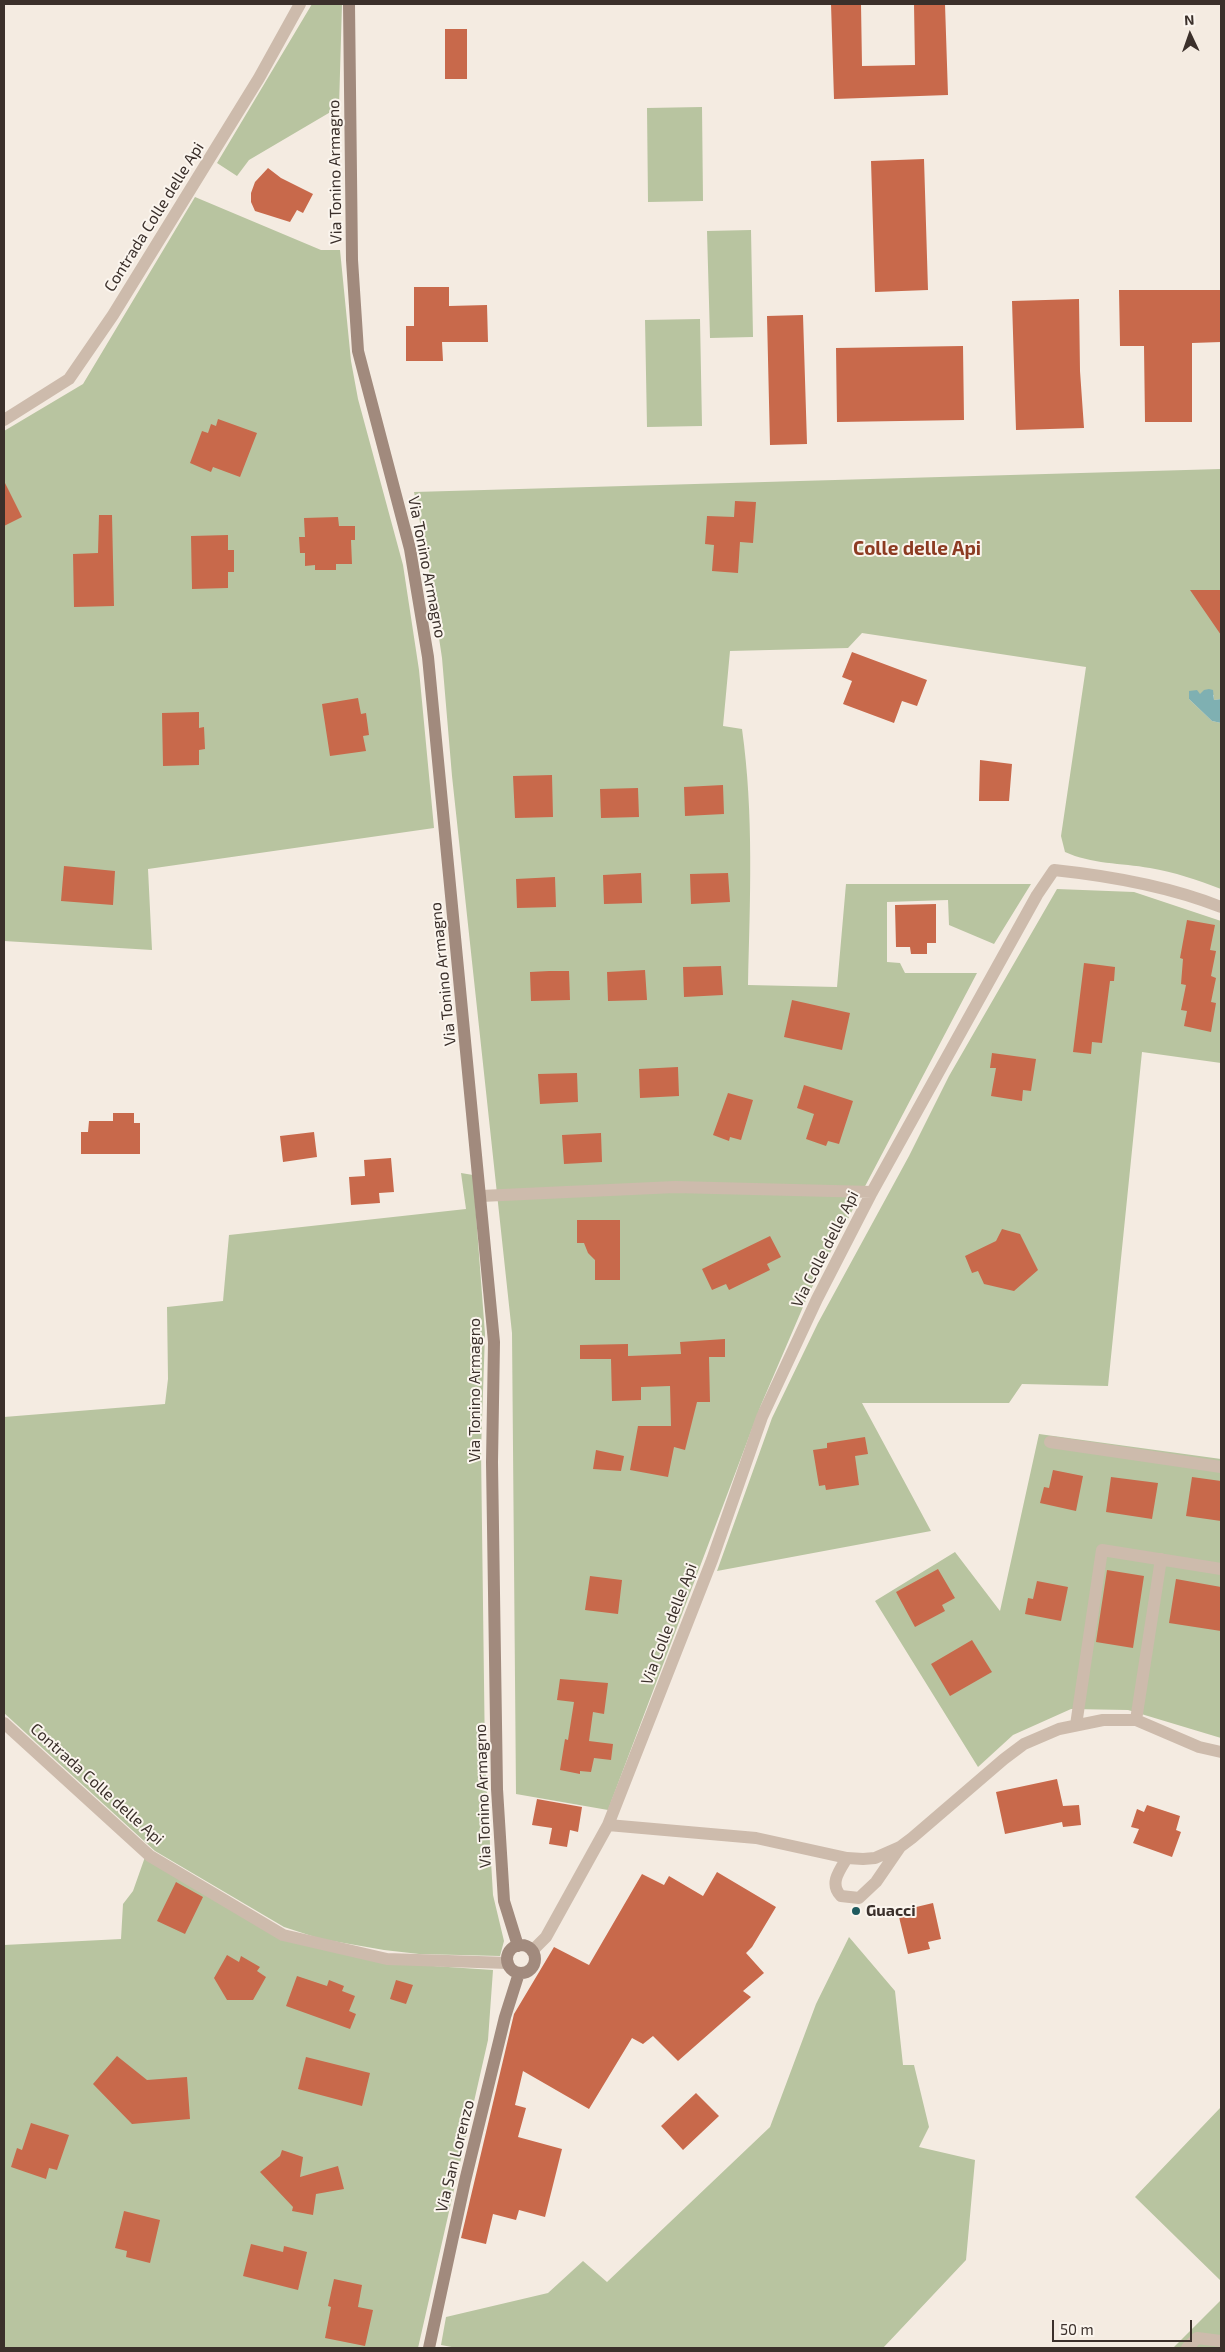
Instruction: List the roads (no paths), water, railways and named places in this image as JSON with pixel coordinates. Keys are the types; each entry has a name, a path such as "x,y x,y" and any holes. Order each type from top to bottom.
{"street":[{"name":"Contrada Colle delle Api","path":"4,420 69,379 118,306 259,78 300,4"},
{"name":"Via Tonino Armagno","path":"350,4 352,260 358,351 410,549 428,657 494,1342 492,1462 497,1789 504,1901 518,1946"},
{"name":"Via Colle delle Api","path":"532,1951 546,1937 608,1825 712,1560 762,1417 817,1299 872,1192 1037,895 1054,870 1110,876 1202,899 1221,907"},
{"path":"481,1196 675,1187 872,1192"},
{"path":"1050,1442 1221,1467"},
{"path":"1076,1725 1102,1550 1221,1569"},
{"path":"1136,1720 1161,1559"},
{"path":"847,1858 834,1883 836,1891 841,1896 860,1898 876,1882 900,1847 1024,1744 1059,1729 1103,1720 1136,1720 1199,1747 1221,1752"},
{"name":"Contrada Colle delle Api","path":"4,1724 150,1856 282,1935 388,1959 508,1963"},
{"path":"608,1825 756,1838 847,1858 875,1858 900,1847"},
{"path":"518,1946 526,1946 532,1951 534,1964 528,1971 519,1973 512,1970 508,1963 508,1954 518,1946"},
{"name":"Via San Lorenzo","path":"430,2348 465,2181 505,2017 519,1973"},
{"path":"1187,2348 1196,2338 1221,2341"}],"water":[{"path":"1197,690 1200,694 1204,690 1213,690 1214,700 1221,699 1221,723 1212,721 1189,699 1189,691"}],"place":[{"name":"Guacci","path":"856,1911"}],"district":[{"name":"Colle delle Api","path":"917,549"}]}
